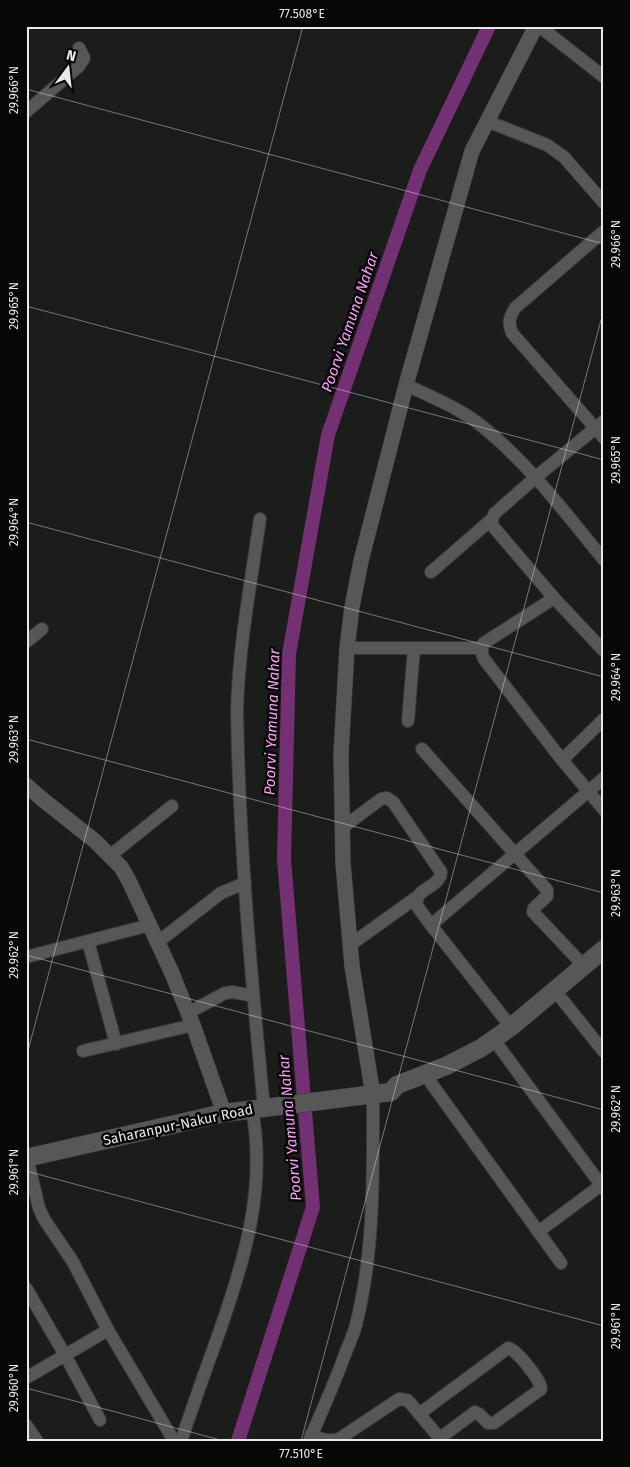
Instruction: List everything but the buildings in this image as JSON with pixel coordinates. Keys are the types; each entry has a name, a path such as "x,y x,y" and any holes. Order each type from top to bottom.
{"main road":[{"name":"Saharanpur-Nakur Road","path":"391,1092 397,1085 446,1066 481,1048 511,1027 604,949"},
{"name":"Saharanpur-Nakur Road","path":"27,1158 224,1113 391,1092 400,1094 431,1084 478,1062 500,1048 604,962"}],"street":[{"path":"419,1414 508,1348 514,1350 540,1382 541,1389 494,1423 488,1423 475,1412 441,1440 407,1400 399,1399 339,1439 330,1441 310,1438 335,1382 356,1327 368,1256 371,1209 373,1158 343,863 341,746 347,648 352,607 361,562 406,385 472,151 537,26 604,77"},
{"path":"26,112 80,66 84,58 79,48"},
{"path":"487,122 547,145 564,157 604,203"},
{"path":"604,231 515,308 510,316 508,325 512,333 599,424 604,438"},
{"path":"406,385 446,404 482,426 536,477 604,560"},
{"path":"599,424 494,514 491,524 554,598 604,651"},
{"path":"181,1441 235,1287 246,1250 256,1186 257,1136 263,1108 245,883 237,709 238,682 260,519"},
{"path":"431,572 492,519"},
{"path":"554,598 488,640 481,648 481,654 562,760 604,810"},
{"path":"26,642 42,629"},
{"path":"347,648 481,648"},
{"path":"408,721 414,648"},
{"path":"562,760 604,719"},
{"path":"422,749 547,890 547,896 534,908 533,912 584,966"},
{"path":"431,925 604,778"},
{"path":"26,784 111,855 121,867 158,942 191,1019 224,1113"},
{"path":"342,828 381,799 386,798 392,802 441,872 438,881 350,945"},
{"path":"111,855 172,806"},
{"path":"158,942 221,893 245,883"},
{"path":"417,897 417,906 511,1027"},
{"path":"26,957 150,925"},
{"path":"88,941 116,1044"},
{"path":"83,1051 116,1044 191,1019 225,993 233,992 253,996"},
{"path":"561,998 604,1052"},
{"path":"500,1048 603,1185 538,1232"},
{"path":"431,1084 561,1263"},
{"path":"27,1158 39,1208 44,1219 73,1262 108,1330 174,1441"},
{"path":"26,1288 100,1420"},
{"path":"26,1378 108,1330"},
{"path":"26,1425 37,1441"}],"waterway":[{"name":"Poorvi Yamuna Nahar","path":"238,1441 313,1207 284,859 289,654 328,435 420,170 489,26"}]}
